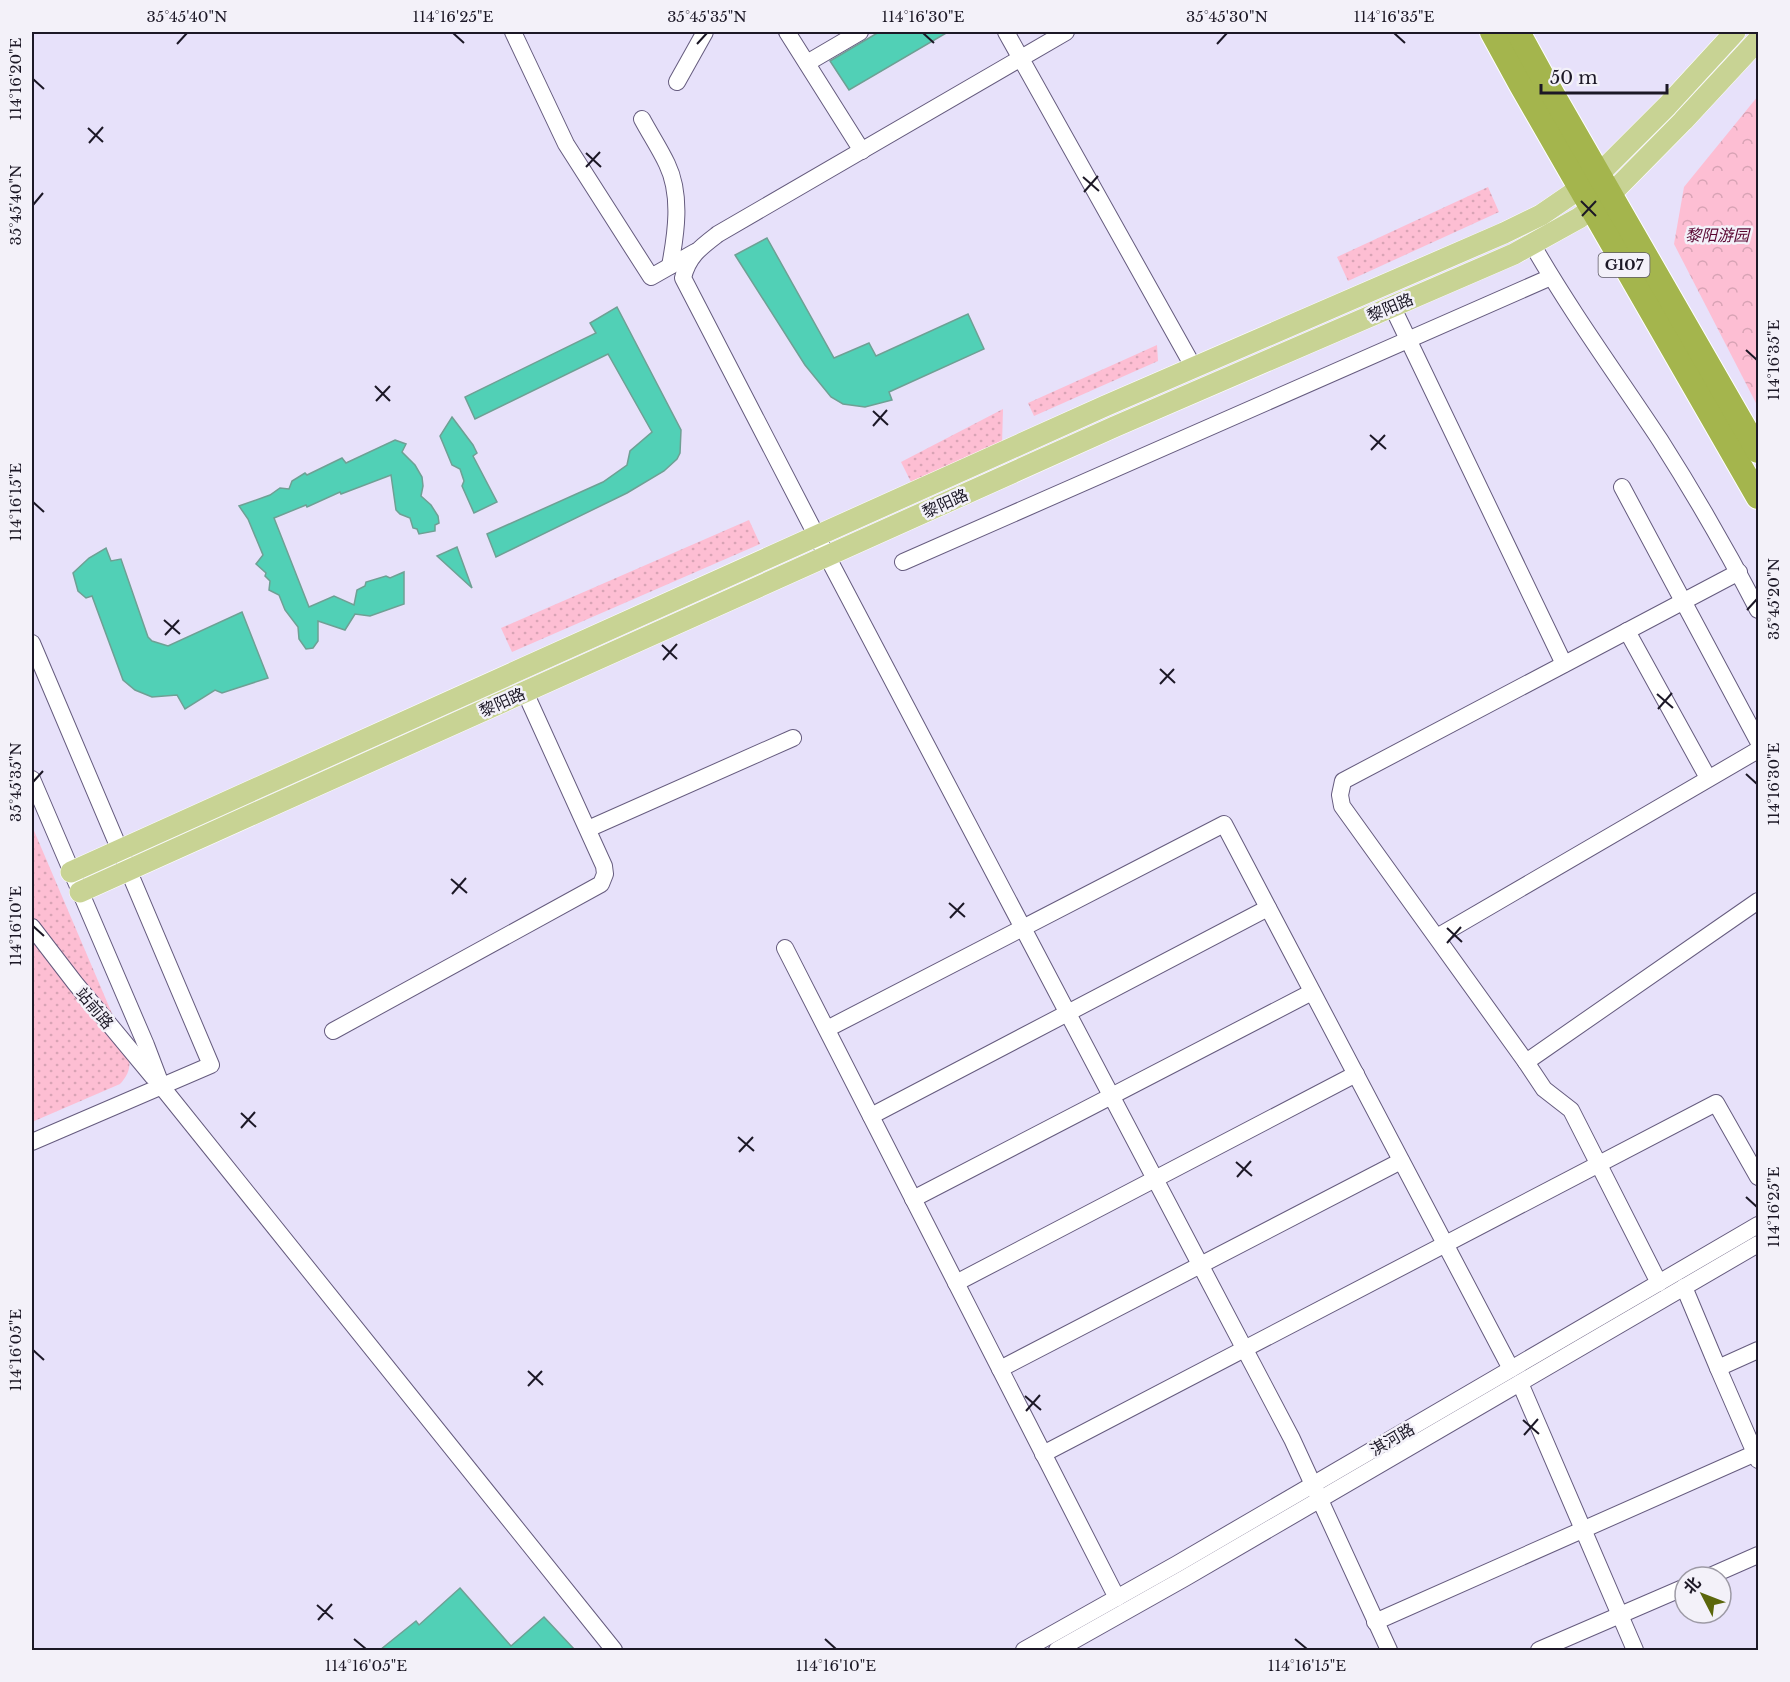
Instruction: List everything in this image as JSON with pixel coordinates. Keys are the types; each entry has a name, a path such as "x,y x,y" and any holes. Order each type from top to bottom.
{"highway":[{"name":"G107","path":"1492,32 1521,85 1595,191 1758,451"},
{"name":"G107","path":"1518,32 1595,191 1758,497"}],"main road":[{"name":"黎阳路","path":"80,892 1114,427 1532,244 1579,218 1595,191 1666,106 1736,32"},
{"name":"黎阳路","path":"71,872 817,536 1595,191 1683,121 1758,40"}],"street":[{"path":"513,32 566,144 651,277 695,251 718,234 1066,32"},
{"path":"676,82 705,32"},
{"path":"787,32 862,151"},
{"path":"807,63 860,32"},
{"path":"1006,32 1194,368"},
{"path":"642,119 668,166 676,193 674,245 670,266"},
{"path":"1532,244 1551,277 1661,442 1739,572 1758,610"},
{"path":"695,251 686,266 683,278 1292,1439 1389,1650"},
{"path":"903,562 1551,277"},
{"path":"1392,306 1564,664"},
{"path":"1622,487 1758,741"},
{"path":"1659,1283 1571,1110 1545,1089 1342,806 1340,795 1343,781 1739,572"},
{"path":"1627,631 1708,778"},
{"path":"32,643 211,1065 32,1142"},
{"path":"333,1031 602,884 605,874 604,866 525,692"},
{"path":"588,829 793,738"},
{"path":"1437,938 1758,750"},
{"path":"32,779 162,1087"},
{"path":"827,1029 1224,824 1515,1376 1635,1650"},
{"path":"1526,1062 1758,901"},
{"path":"871,1116 1268,908"},
{"name":"站前路","path":"32,927 614,1650"},
{"path":"785,948 1117,1598"},
{"path":"913,1199 1312,992"},
{"path":"956,1283 1356,1074"},
{"path":"1043,1454 1716,1103 1758,1177"},
{"path":"1000,1369 1401,1161"},
{"name":"淇河路","path":"1515,1376 1659,1283 1758,1225"},
{"name":"淇河路","path":"1057,1650 1316,1492 1515,1376 1684,1287 1758,1244"},
{"path":"1375,1622 1757,1455 1684,1287"},
{"path":"1718,1368 1758,1350"},
{"name":"淇河路","path":"1024,1650 1316,1492"},
{"path":"1733,1566 1758,1555"},
{"path":"1539,1650 1673,1592"}],"green space":[{"name":"黎阳游园","path":"1758,96 1757,405 1674,244 1684,187"},
{"path":"1488,187 1499,212 1348,281 1337,257"},
{"path":"1157,345 1158,361 1034,416 1028,403"},
{"path":"1003,409 1002,445 915,490 901,462"},
{"path":"749,520 760,544 512,652 501,628"},
{"path":"32,826 128,1051 129,1065 128,1073 120,1084 32,1122"}],"building":[{"path":"879,32 948,32 849,90 830,61"},
{"path":"767,238 834,358 869,343 876,356 968,314 984,349 889,392 892,400 865,407 843,404 831,397 805,365 735,255"},
{"path":"617,307 681,430 680,453 664,471 627,493 496,557 487,534 603,482 627,465 630,451 652,432 608,354 475,419 465,397 596,333 590,323"},
{"path":"452,417 473,445 477,453 473,456 497,502 474,513 462,486 464,481 460,469 452,465 440,436"},
{"path":"395,440 406,444 402,452 415,465 422,477 421,496 438,516 439,523 435,525 435,531 419,534 417,529 413,528 410,518 396,510 391,475 274,518 309,607 334,596 354,605 357,590 365,586 366,582 386,576 390,578 404,572 404,604 370,616 355,614 345,630 318,621 318,641 313,648 306,649 299,639 298,627 285,610 279,595 269,590 270,581 265,576 266,573 256,564 263,555 248,519 239,506 270,495 280,488 289,489 292,481 305,473 307,475 342,458 346,463"},
{"path":"457,547 472,588 437,556"},
{"path":"106,548 111,561 121,559 148,637 152,641 168,646 242,612 268,678 222,693 215,690 185,709 177,695 152,697 135,690 123,680 92,596 86,598 78,591 73,573 89,558"},
{"path":"460,1588 511,1646 544,1617 575,1650 380,1650 416,1621 419,1625"}]}
